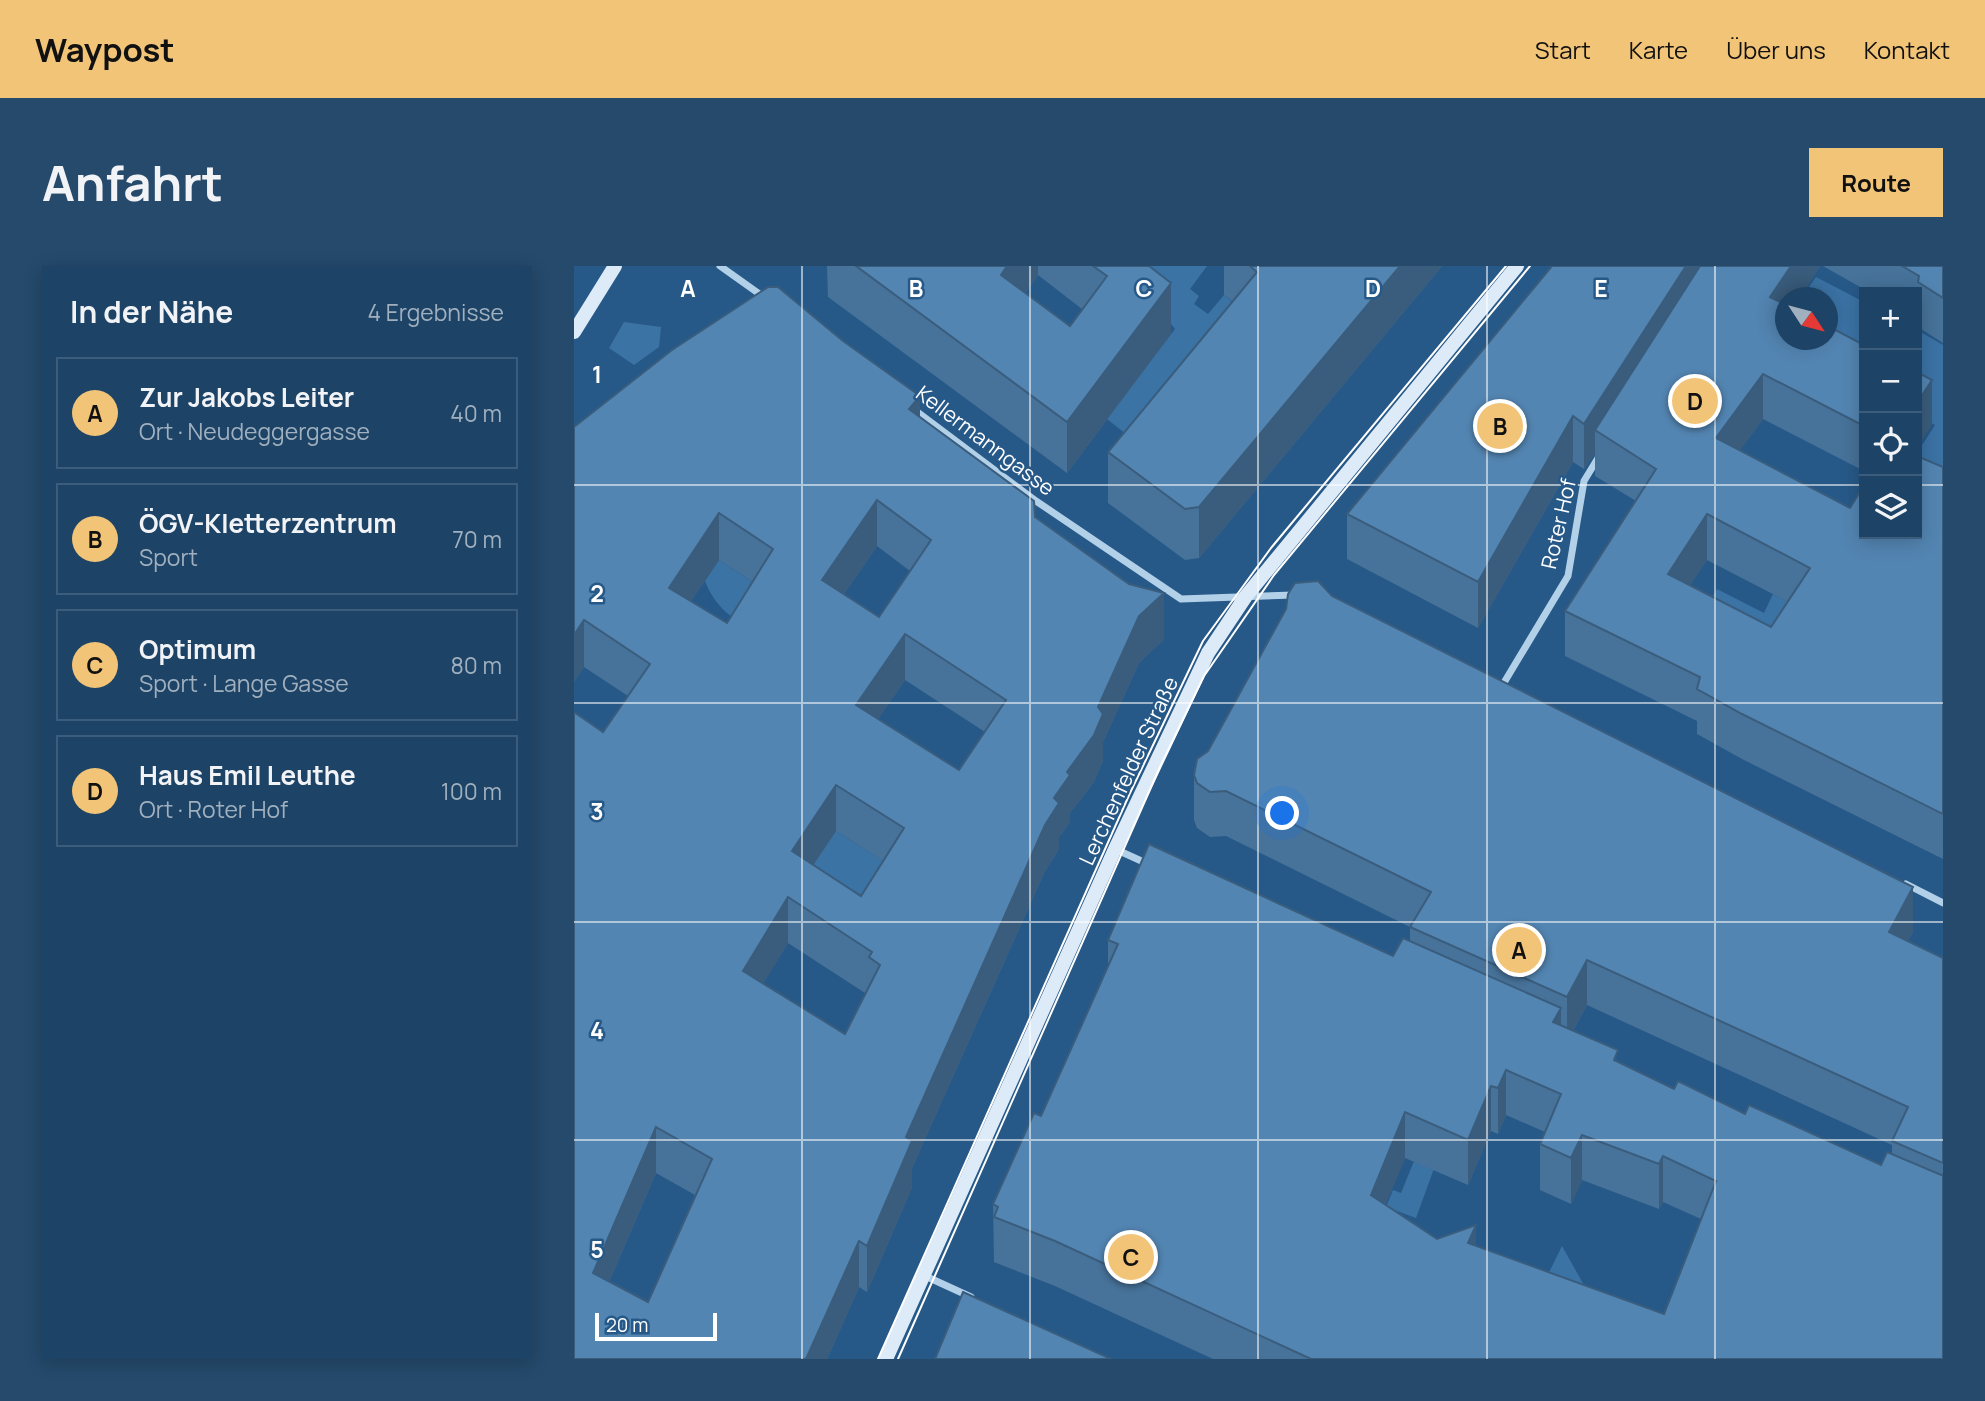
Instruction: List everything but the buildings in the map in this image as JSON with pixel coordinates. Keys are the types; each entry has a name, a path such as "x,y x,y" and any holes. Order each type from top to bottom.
{"main road":[{"path":"574,332 615,266"},
{"name":"Lerchenfelder Straße","path":"886,1359 1115,849 1208,653 1246,596 1517,266"}],"street":[{"path":"720,266 769,301"},
{"name":"Kellermanngasse","path":"907,404 1036,502 1181,599 1308,594"},
{"name":"Roter Hof","path":"1502,686 1568,576 1584,481 1606,447"},
{"path":"1490,680 1515,692"},
{"path":"1115,849 1160,869"},
{"path":"1894,878 1943,902"},
{"path":"923,1275 978,1300"}],"shaded area":[{"path":"1124,266 1207,266 1190,289 1199,296 1194,304 1208,314 1224,295 1243,311 1126,434 1107,419 1175,329"},
{"path":"1816,277 1835,287 1809,287"},
{"path":"1838,288 1859,299 1859,385 1792,350 1838,350"},
{"path":"624,322 661,327 659,347 634,365 609,348"},
{"path":"1922,333 1943,345 1943,511 1922,501 1922,445 1935,425 1922,418"},
{"path":"719,560 773,595 751,630 724,610 705,581"},
{"path":"1717,589 1764,613 1773,594 1798,607 1778,644 1698,622"},
{"path":"836,831 904,874 861,942 792,897"},
{"path":"1421,1144 1440,1152 1416,1218 1386,1207 1393,1190 1401,1193"},
{"path":"1562,1246 1589,1294 1533,1305"}],"tram line":[{"path":"878,1359 1130,793 1203,641 1271,548 1506,266"},
{"path":"898,1359 1160,767 1204,676 1274,575 1530,266"}],"place":[{"name":"Haus Emil Leuthe","path":"1695,401"},
{"name":"ÖGV-Kletterzentrum","path":"1500,426"},
{"name":"Zur Jakobs Leiter","path":"1519,950"},
{"name":"Optimum","path":"1131,1257"}]}
